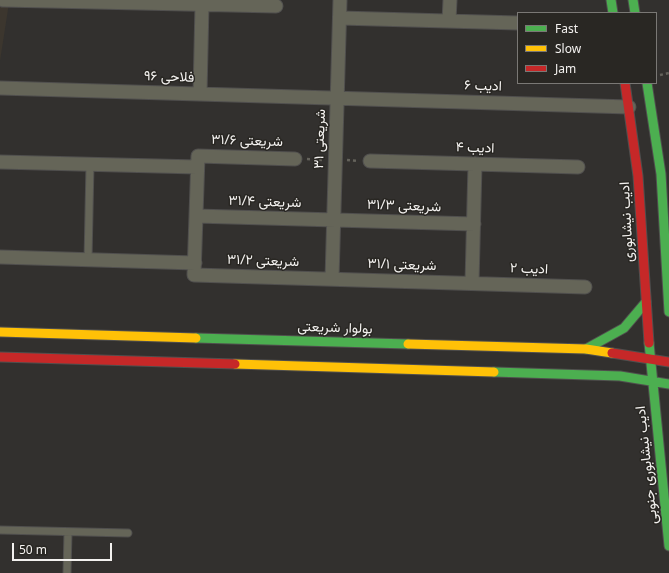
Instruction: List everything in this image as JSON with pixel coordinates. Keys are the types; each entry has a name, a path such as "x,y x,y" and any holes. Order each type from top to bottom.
{"main road":[{"path":"611,0 613,12"},
{"path":"633,0 635,12"},
{"name":"ادیب نیشابوری","path":"625,84 638,176 651,360"},
{"path":"647,84 661,174 669,312"},
{"path":"586,350 624,328 646,302"},
{"name":"بولوار شریعتی","path":"0,332 586,350 669,362"},
{"path":"0,357 620,376 669,384"},
{"name":"ادیب نیشابوری جنوبی","path":"651,360 669,546"}],"street":[{"path":"3,0 202,4 224,2 276,6"},
{"name":"شریعتی ۳۱","path":"332,279 340,0"},
{"path":"449,21 450,0"},
{"path":"200,94 202,4"},
{"path":"340,18 517,23"},
{"name":"فلاحی ۹۶","path":"0,88 337,98"},
{"name":"ادیب ۶","path":"337,98 629,107"},
{"name":"شریعتی ۳۱/۶","path":"0,162 90,164 295,159"},
{"name":"ادیب ۴","path":"370,161 578,167"},
{"path":"194,269 198,162"},
{"path":"472,283 475,164"},
{"name":"شریعتی ۳۱/۴","path":"196,216 333,220"},
{"name":"شریعتی ۳۱/۳","path":"333,220 474,224"},
{"name":"شریعتی ۳۱/۲","path":"0,257 88,260 332,279"},
{"name":"شریعتی ۳۱/۱","path":"332,279 472,283"},
{"name":"ادیب ۲","path":"472,283 585,286"}],"lane":[{"path":"88,260 90,164"},
{"path":"0,530 128,533"},
{"path":"67,573 68,532"}],"path":[{"path":"657,76 669,73"}],"shaded area":[{"path":"0,2 9,3 0,61"}],"traffic: fast":[{"path":"611,0 613,12"},
{"path":"633,0 635,12"},
{"path":"647,84 661,174 669,312"},
{"path":"586,349 624,328 646,302"},
{"path":"196,338 408,344"},
{"path":"649,343 669,546"},
{"path":"494,372 620,376 669,384"}],"traffic: slow":[{"path":"0,332 196,338"},
{"path":"408,344 586,349 612,353"},
{"path":"235,364 494,372"}],"traffic: jam":[{"path":"625,84 638,176 649,343"},
{"path":"612,353 669,362"},
{"path":"0,357 235,364"}]}
